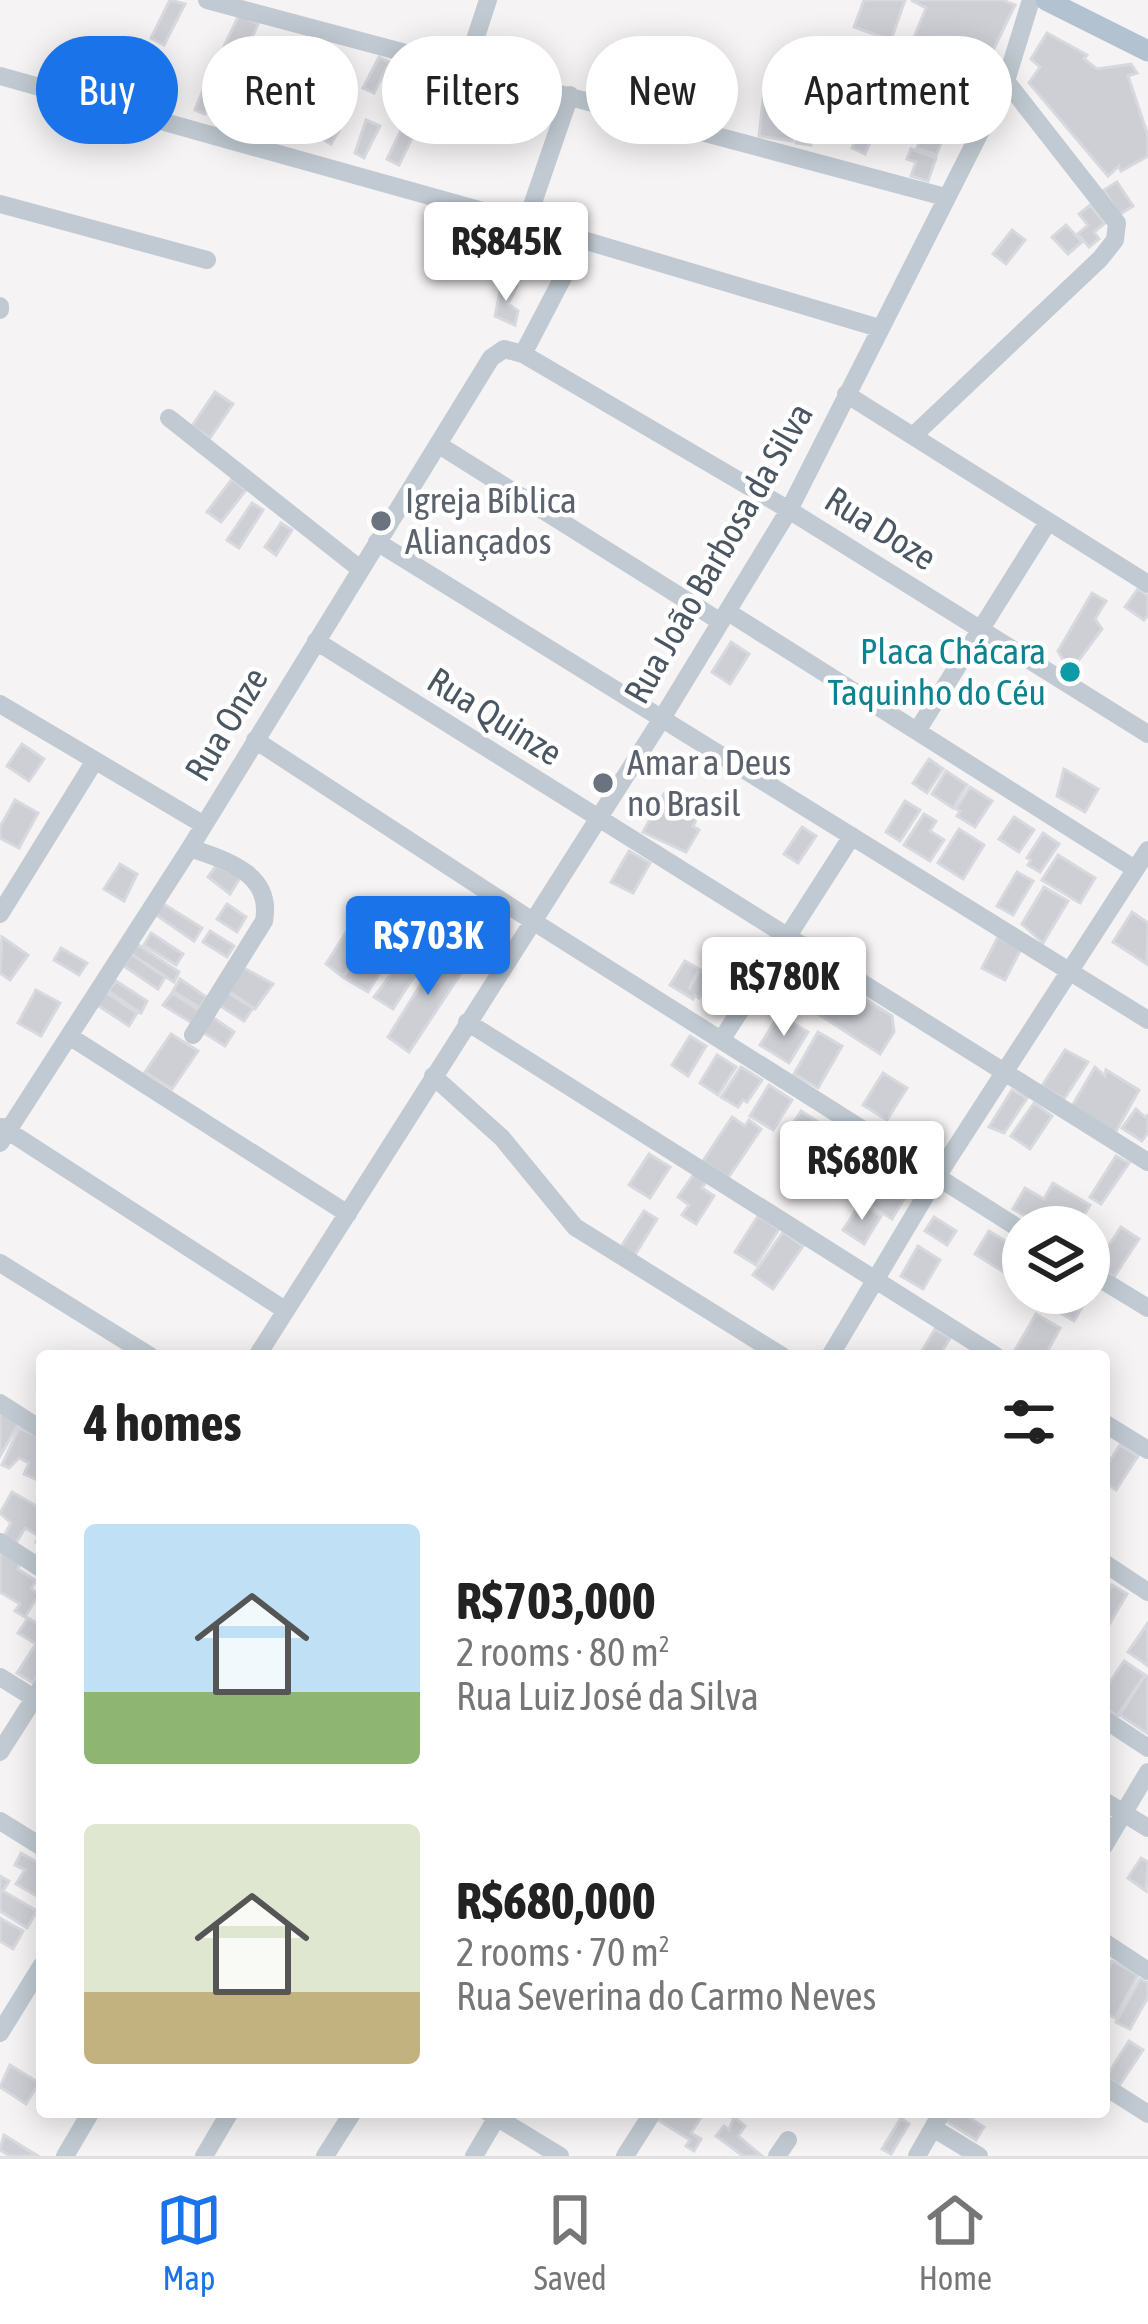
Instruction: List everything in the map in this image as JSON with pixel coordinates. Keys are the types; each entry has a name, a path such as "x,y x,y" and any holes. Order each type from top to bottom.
{"main road":[{"path":"1046,0 1148,51"}],"street":[{"path":"207,0 382,45"},
{"path":"476,36 488,0"},
{"name":"Rua João Barbosa da Silva","path":"1012,62 1031,0"},
{"path":"0,76 526,223 879,328"},
{"path":"914,435 1100,259 1118,232 1112,213 1012,88"},
{"path":"562,93 945,197"},
{"path":"526,223 570,95"},
{"name":"Rua João Barbosa da Silva","path":"261,1350 789,510 973,144"},
{"path":"0,204 208,260"},
{"name":"Rua Onze","path":"3,1133 190,848 491,358 504,349 518,352 582,241"},
{"name":"Rua Doze","path":"518,352 789,510 1148,734"},
{"path":"846,394 1148,584"},
{"path":"169,418 360,569"},
{"path":"439,445 917,731 1136,869"},
{"path":"917,731 1048,522"},
{"path":"377,542 1148,1020"},
{"name":"Rua Quinze","path":"316,641 1148,1162"},
{"path":"0,704 204,824"},
{"path":"255,740 1002,1218"},
{"path":"0,914 94,762"},
{"path":"722,1039 852,836"},
{"path":"190,848 242,869 256,880 266,907 264,921 193,1035"},
{"path":"834,1350 936,1178 1148,850"},
{"path":"466,1022 986,1350"},
{"path":"69,1036 348,1214"},
{"path":"434,1076 502,1138 574,1227 772,1350"},
{"path":"3,1133 285,1310"},
{"path":"0,1263 140,1350"},
{"path":"1110,1285 1148,1308"},
{"path":"0,1403 36,1426"},
{"path":"1110,1427 1148,1450"},
{"path":"0,1543 36,1565"},
{"path":"1110,1567 1148,1592"},
{"path":"0,1677 36,1691"},
{"path":"0,1752 36,1695"},
{"path":"1110,1723 1148,1748"},
{"path":"1110,1738 1129,1736"},
{"path":"1110,1836 1148,1772"},
{"path":"1110,1805 1148,1828"},
{"path":"0,1821 36,1843"},
{"path":"1110,1946 1148,1971"},
{"path":"0,2033 36,1975"},
{"path":"1110,2090 1148,2114"},
{"path":"65,2156 87,2118"},
{"path":"204,2156 226,2118"},
{"path":"325,2156 348,2118"},
{"path":"473,2156 493,2118"},
{"path":"501,2118 560,2156"},
{"path":"625,2156 649,2118"},
{"path":"916,2156 938,2120 979,2156"}],"building":[{"path":"170,0 185,4 169,36 152,36"},
{"path":"864,0 905,0 892,36 854,27"},
{"path":"911,0 1002,0 1015,5 1000,36 915,36 926,8"},
{"path":"239,15 258,24 253,36 229,36"},
{"path":"1047,33 1087,55 1084,59 1097,69 1131,64 1137,73 1128,76 1148,136 1148,156 1121,171 1119,166 1108,176 1029,83 1040,67 1031,59"},
{"path":"382,58 382,76 374,93 363,88"},
{"path":"366,120 380,126 364,158 355,153"},
{"path":"394,144 409,144 399,165 387,159"},
{"path":"854,144 869,144 865,154 852,148"},
{"path":"918,144 941,144 936,155 917,148"},
{"path":"911,149 936,158 928,181 911,176 916,162 907,159"},
{"path":"1117,182 1133,206 1119,215 1104,190"},
{"path":"1090,205 1105,223 1094,232 1099,239 1089,247 1078,234 1088,225 1079,214"},
{"path":"1066,225 1082,242 1068,254 1052,237"},
{"path":"1012,230 1025,240 1006,264 993,254"},
{"path":"502,281 517,286 508,304 518,311 515,325 495,316"},
{"path":"215,392 233,404 210,438 192,426"},
{"path":"232,479 246,490 221,522 207,512"},
{"path":"252,503 263,510 239,548 227,540"},
{"path":"281,523 292,530 276,555 265,547"},
{"path":"1138,589 1148,596 1144,620 1125,607"},
{"path":"1092,593 1106,601 1095,619 1102,629 1070,672 1058,651"},
{"path":"731,642 749,654 730,684 712,672"},
{"path":"22,744 44,759 29,781 7,766"},
{"path":"929,759 943,769 927,793 913,783"},
{"path":"1064,769 1098,789 1085,812 1057,796"},
{"path":"946,771 967,785 953,808 932,794"},
{"path":"970,787 992,801 975,827 957,816 960,811 956,809"},
{"path":"664,794 683,805 679,811 697,818 693,826 699,830 686,852 643,832"},
{"path":"15,800 38,813 19,848 0,838 0,827"},
{"path":"905,801 920,810 900,841 886,832"},
{"path":"924,814 936,821 930,831 944,840 930,861 904,845"},
{"path":"1014,817 1034,830 1019,852 999,839"},
{"path":"802,827 816,836 798,863 784,854"},
{"path":"959,829 984,845 963,879 938,863"},
{"path":"1043,833 1059,844 1040,872 1028,865 1031,860 1027,858"},
{"path":"629,851 650,863 633,893 611,882"},
{"path":"1058,855 1095,878 1080,903 1042,880"},
{"path":"120,864 137,874 124,901 104,889"},
{"path":"216,866 241,876 230,894 208,877"},
{"path":"1017,872 1033,881 1013,915 997,906"},
{"path":"1044,887 1068,901 1043,943 1022,924"},
{"path":"430,901 454,915 421,968 398,953"},
{"path":"162,903 202,928 194,941 155,914"},
{"path":"227,904 246,917 237,932 217,919"},
{"path":"1132,912 1148,923 1147,964 1113,942"},
{"path":"349,928 366,941 343,977 326,964"},
{"path":"210,931 234,946 227,957 203,942"},
{"path":"151,933 183,954 176,965 144,945"},
{"path":"2,937 28,955 10,980 0,973"},
{"path":"998,937 1021,949 1005,980 982,968"},
{"path":"366,941 391,955 368,992 343,977"},
{"path":"137,944 179,972 174,982 131,954"},
{"path":"444,947 469,961 409,1052 388,1037"},
{"path":"61,948 87,963 79,975 54,960"},
{"path":"131,954 165,977 158,989 124,966"},
{"path":"685,961 699,969 689,989 700,970 712,977 699,998 670,985"},
{"path":"398,965 415,975 393,1009 374,997"},
{"path":"244,968 273,984 255,1009 228,991"},
{"path":"832,978 892,1016 894,1032 880,1054 812,1010"},
{"path":"180,979 206,997 200,1008 173,991"},
{"path":"116,981 147,1001 141,1013 108,991"},
{"path":"36,990 60,1003 41,1036 18,1023"},
{"path":"104,991 137,1013 129,1026 96,1004"},
{"path":"227,992 253,1008 244,1021 219,1005"},
{"path":"172,993 199,1010 192,1023 163,1005"},
{"path":"779,1015 808,1032 789,1063 760,1045"},
{"path":"211,1016 234,1032 225,1046 201,1031"},
{"path":"818,1032 842,1046 818,1088 794,1074"},
{"path":"171,1034 198,1051 172,1089 145,1072"},
{"path":"690,1036 706,1046 688,1076 672,1065"},
{"path":"1065,1050 1088,1062 1064,1099 1042,1086"},
{"path":"717,1055 736,1067 718,1095 700,1083"},
{"path":"741,1067 762,1080 738,1107 721,1097"},
{"path":"1095,1067 1139,1090 1115,1133 1072,1106"},
{"path":"883,1073 907,1088 887,1120 863,1105"},
{"path":"769,1085 792,1100 773,1130 750,1116"},
{"path":"1012,1090 1027,1098 1004,1133 989,1127"},
{"path":"1034,1103 1052,1116 1030,1149 1011,1136"},
{"path":"1136,1109 1148,1115 1148,1132 1142,1141 1122,1128"},
{"path":"801,1111 824,1126 808,1150 786,1135"},
{"path":"732,1117 745,1126 749,1120 761,1129 728,1178 703,1161"},
{"path":"875,1147 923,1177 915,1189 867,1160"},
{"path":"649,1154 670,1167 650,1198 629,1185"},
{"path":"1116,1156 1129,1163 1101,1204 1090,1197"},
{"path":"867,1165 909,1191 892,1219 850,1192"},
{"path":"694,1174 714,1196 696,1224 682,1215 689,1205 678,1197"},
{"path":"1053,1183 1090,1205 1015,1206 1025,1188 1044,1199"},
{"path":"861,1202 881,1216 864,1244 843,1230"},
{"path":"644,1211 657,1219 633,1258 619,1250"},
{"path":"758,1216 779,1229 756,1265 735,1252"},
{"path":"934,1217 956,1231 947,1245 925,1231"},
{"path":"1121,1227 1139,1239 1114,1277 1110,1274 1110,1244"},
{"path":"989,1231 1002,1239 1002,1271 975,1254"},
{"path":"783,1232 803,1246 773,1289 753,1275"},
{"path":"918,1246 940,1260 923,1289 901,1276"},
{"path":"1036,1314 1060,1328 1048,1350 1015,1350"},
{"path":"935,1329 950,1338 943,1350 923,1350"},
{"path":"0,1412 19,1423 0,1456"},
{"path":"19,1428 36,1436 36,1479 24,1474 29,1463 19,1458 9,1468 2,1465"},
{"path":"1120,1445 1138,1456 1116,1490 1110,1486 1110,1461"},
{"path":"12,1492 36,1506 36,1534 25,1528 16,1543 4,1536 11,1523 0,1513"},
{"path":"0,1548 36,1581 31,1588 36,1598 25,1617 15,1611 20,1604 0,1592"},
{"path":"1112,1585 1127,1594 1110,1623"},
{"path":"28,1618 36,1623 36,1644 18,1633"},
{"path":"1148,1623 1148,1666 1128,1652"},
{"path":"36,1644 33,1683 17,1673"},
{"path":"1124,1661 1145,1675 1117,1716 1110,1711 1110,1682"},
{"path":"1145,1675 1148,1677 1148,1734 1120,1715"},
{"path":"21,1853 36,1862 36,1896 16,1884 25,1870 15,1865"},
{"path":"1141,1858 1148,1862 1146,1891 1128,1878"},
{"path":"0,1876 9,1881 3,1891 36,1913 27,1928 0,1911"},
{"path":"0,1918 23,1931 13,1949 0,1941"},
{"path":"1112,1961 1138,1975 1115,2018 1110,2015"},
{"path":"1140,1979 1148,1983 1148,1997 1130,2029 1116,2022"},
{"path":"1129,2041 1143,2050 1119,2086 1110,2080 1110,2071"},
{"path":"10,2065 36,2081 26,2104 0,2087"},
{"path":"700,2118 691,2133 701,2139 694,2151 686,2146 690,2140 658,2120"},
{"path":"735,2118 745,2126 738,2136 762,2156 743,2156 716,2136 724,2126 729,2130"},
{"path":"901,2118 909,2124 891,2154 882,2149"},
{"path":"970,2118 984,2127 976,2140 943,2119"},
{"path":"4,2135 38,2156 10,2156 0,2150"}],"place":[{"name":"Igreja Bíblica Aliançados","path":"381,521"},
{"name":"Placa Chácara Taquinho do Céu","path":"1070,672"},
{"name":"Amar a Deus no Brasil","path":"603,783"}]}
